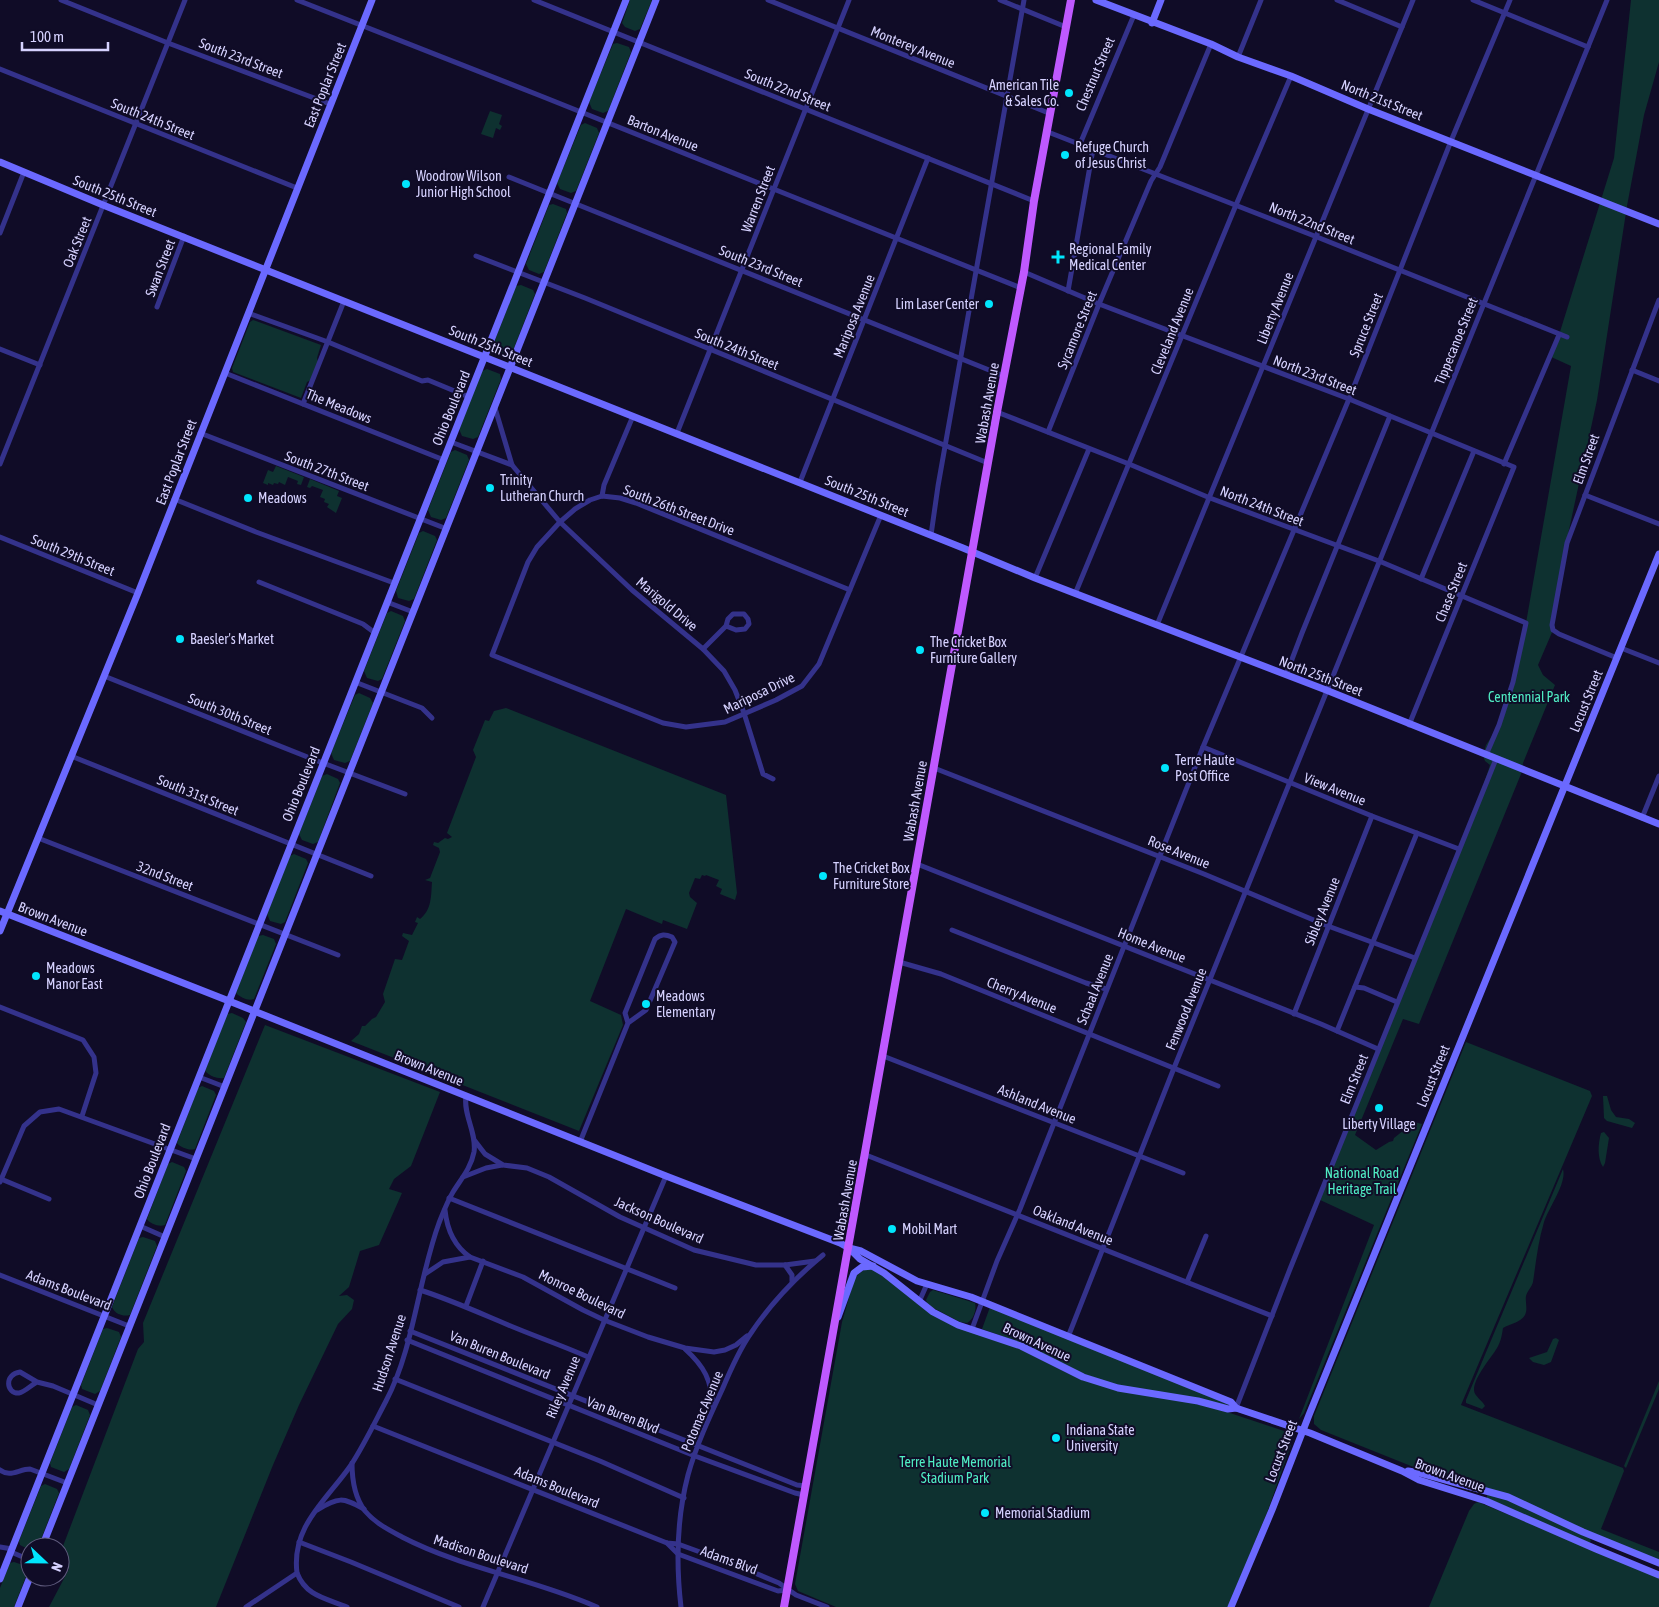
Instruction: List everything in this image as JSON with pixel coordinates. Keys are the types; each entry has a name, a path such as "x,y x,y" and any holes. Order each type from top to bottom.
{"main road":[{"name":"Wabash Avenue","path":"784,1607 997,412 1024,272 1034,201 1071,0"}],"street":[{"name":"South 23rd Street","path":"60,0 330,104"},
{"name":"Oak Street","path":"0,464 185,0"},
{"name":"Barton Avenue","path":"297,0 1020,288"},
{"name":"East Poplar Street","path":"0,931 3,913 38,838 138,593 372,0"},
{"name":"South 22nd Street","path":"534,0 1034,201"},
{"name":"Ohio Boulevard","path":"0,1579 626,0"},
{"path":"46,1537 656,0"},
{"name":"Monterey Avenue","path":"768,0 1051,114"},
{"name":"Warren Street","path":"677,433 849,0"},
{"path":"1000,0 1066,27"},
{"path":"931,535 1024,0"},
{"name":"North 21st Street","path":"1096,0 1212,44 1238,57 1291,76 1368,109 1659,224"},
{"path":"1152,22 1162,0"},
{"path":"1238,57 1261,0"},
{"path":"1337,0 1402,27"},
{"name":"Liberty Avenue","path":"1157,625 1413,0"},
{"path":"1473,0 1588,46"},
{"name":"Spruce Street","path":"1240,658 1348,399 1451,141 1510,0"},
{"name":"Tippecanoe Street","path":"1326,690 1607,0"},
{"name":"Chestnut Street","path":"1080,144 1134,15"},
{"name":"Sycamore Street","path":"1048,432 1099,304 1212,44"},
{"name":"South 24th Street","path":"0,68 297,188"},
{"name":"Cleveland Avenue","path":"1075,594 1291,76"},
{"name":"North 22nd Street","path":"1048,132 1567,337"},
{"path":"1068,291 1093,149"},
{"name":"Mariposa Avenue","path":"800,482 928,158"},
{"name":"South 25th Street","path":"0,162 265,270 973,552"},
{"path":"0,233 24,172"},
{"name":"South 23rd Street","path":"509,177 1004,376"},
{"name":"Swan Street","path":"157,307 184,236"},
{"name":"South 24th Street","path":"476,256 518,274 585,298 988,463"},
{"name":"North 23rd Street","path":"1024,272 1099,304 1348,399 1514,467"},
{"name":"Elm Street","path":"1617,658 1564,636 1553,630 1552,625 1564,553 1659,300"},
{"path":"304,404 344,301"},
{"path":"248,312 328,342 422,381 428,380 469,397"},
{"path":"1504,464 1559,335"},
{"path":"0,349 40,365"},
{"path":"1632,370 1659,380"},
{"name":"The Meadows","path":"225,373 444,460"},
{"name":"Marigold Drive","path":"495,408 512,465 560,522 632,590 703,649 724,671 736,690 763,774 773,779"},
{"name":"North 24th Street","path":"997,412 1210,498 1379,561 1526,623 1513,682 1499,725 1486,755"},
{"path":"602,496 604,484 632,416"},
{"path":"1286,675 1390,416"},
{"name":"South 27th Street","path":"200,433 446,529"},
{"name":"Marigold Drive","path":"451,442 512,465"},
{"path":"1035,578 1089,449"},
{"path":"1421,579 1474,451"},
{"name":"Chase Street","path":"1409,724 1514,467"},
{"path":"1585,495 1659,524"},
{"name":"South 26th Street Drive","path":"492,655 528,562 537,547 574,509 602,496 620,498 636,503 850,590"},
{"path":"174,499 394,584"},
{"name":"Mariposa Drive","path":"492,655 662,723 686,727 706,726 725,722 776,700 802,686 819,664 881,515"},
{"name":"South 29th Street","path":"0,538 138,593"},
{"name":"North 25th Street","path":"973,552 1075,594 1326,690 1659,824"},
{"name":"Locust Street","path":"1231,1607 1659,554"},
{"path":"259,582 363,624 374,633"},
{"path":"387,602 413,612"},
{"path":"703,649 726,626 733,614 744,614 748,619 747,627 742,630 726,626"},
{"path":"1621,648 1659,663"},
{"name":"Schaal Avenue","path":"972,1329 997,1261 1240,658"},
{"name":"South 30th Street","path":"104,676 405,794"},
{"path":"356,682 422,708 432,718"},
{"name":"Fenwood Avenue","path":"1068,1336 1326,690"},
{"name":"View Avenue","path":"1203,748 1459,849"},
{"name":"South 31st Street","path":"71,756 371,876"},
{"name":"Elm Street","path":"1236,1408 1378,1048 1496,759"},
{"name":"Rose Avenue","path":"934,768 1245,891 1328,926 1415,958"},
{"path":"1642,818 1659,776"},
{"name":"Sibley Avenue","path":"1294,1014 1372,816"},
{"path":"1337,1031 1417,833"},
{"name":"32nd Street","path":"38,838 338,955"},
{"name":"Home Avenue","path":"917,864 1378,1048"},
{"name":"Brown Avenue","path":"3,913 860,1251 899,1272 927,1284 983,1302 1068,1336 1231,1402 1236,1408"},
{"path":"952,930 1086,983 1106,989"},
{"path":"580,1142 628,1022 646,1010 674,942 672,937 666,934 660,935 655,939 625,1013 628,1022"},
{"name":"Cherry Avenue","path":"899,962 941,974 1218,1086"},
{"path":"1355,987 1364,988 1397,1002"},
{"path":"0,1007 83,1040 94,1057 96,1073 82,1116"},
{"name":"Ashland Avenue","path":"883,1056 956,1083 1183,1174"},
{"path":"199,1077 225,1087"},
{"name":"Hudson Avenue","path":"297,1573 296,1552 306,1524 325,1496 352,1463 373,1426 395,1379 410,1331 434,1238 449,1198 463,1177 474,1155 474,1141 464,1104 466,1096"},
{"path":"49,1199 0,1181 24,1126 40,1112 59,1109 196,1159"},
{"name":"Jackson Boulevard","path":"474,1141 485,1154 502,1165"},
{"name":"Oakland Avenue","path":"866,1155 1272,1316"},
{"name":"Jackson Boulevard","path":"463,1177 486,1168 502,1165 527,1168 549,1177 620,1217 694,1250 756,1265 785,1265 815,1261"},
{"name":"Riley Avenue","path":"483,1607 666,1176"},
{"path":"449,1198 675,1288"},
{"path":"445,1210 446,1222 451,1235 464,1253 470,1257"},
{"path":"140,1226 165,1237"},
{"path":"1187,1282 1206,1236"},
{"name":"Brown Avenue","path":"849,1248 860,1259 874,1266 894,1280 919,1302 949,1321 1021,1346 1060,1367 1094,1381 1129,1390 1198,1401 1228,1409 1236,1408 1302,1431 1402,1471 1419,1480 1486,1501 1659,1575"},
{"name":"Potomac Avenue","path":"681,1607 678,1544 684,1498 688,1476 713,1408 750,1334 792,1281 822,1255"},
{"name":"Monroe Boulevard","path":"425,1274 443,1262 470,1257 524,1277 604,1320 648,1337 685,1348 714,1352 725,1350 736,1345 750,1334"},
{"path":"466,1306 483,1261"},
{"path":"785,1265 792,1275 792,1281"},
{"path":"836,1323 854,1273 862,1267 874,1266"},
{"path":"894,1280 899,1272"},
{"name":"Adams Boulevard","path":"0,1275 129,1326"},
{"path":"919,1302 927,1284"},
{"path":"420,1290 466,1306 588,1357"},
{"name":"Van Buren Boulevard","path":"410,1331 797,1485 805,1491"},
{"name":"Van Buren Blvd","path":"407,1340 695,1456 795,1493 805,1491"},
{"path":"685,1348 700,1364 709,1379 713,1408"},
{"path":"37,1382 20,1393 11,1389 8,1384 12,1375 20,1372 37,1382 44,1383 98,1405"},
{"path":"395,1379 600,1461 684,1498"},
{"name":"Adams Boulevard","path":"373,1426 667,1543 678,1544 733,1564 779,1583 787,1590"},
{"name":"Madison Boulevard","path":"352,1463 352,1477 364,1510"},
{"path":"0,1470 4,1474 9,1474 30,1469 67,1483"},
{"name":"Brown Avenue","path":"1402,1471 1420,1473 1520,1502 1600,1539 1659,1563"},
{"path":"1469,1496 1472,1487"},
{"name":"Madison Boulevard","path":"315,1511 338,1500 347,1500 364,1510 376,1522 413,1543 497,1573 550,1588 598,1607"},
{"path":"1596,1549 1600,1539"},
{"path":"299,1542 459,1607"},
{"name":"Adams Blvd","path":"667,1543 678,1554 778,1590 787,1590"},
{"path":"0,1546 20,1555"},
{"path":"730,1572 733,1564"},
{"path":"246,1607 297,1573 301,1583 308,1591 347,1607"},
{"path":"18,1607 26,1587"},
{"path":"787,1590 827,1607"}],"green space":[{"path":"630,0 652,0 640,29 635,31 625,27 622,23"},
{"name":"National Road Heritage Trail","path":"1631,0 1659,0 1659,62 1644,115 1627,206 1597,400 1564,553 1553,630 1538,665 1543,675 1555,685 1523,763 1521,774 1419,1024 1403,1019 1355,1135 1376,1150 1393,1141 1394,1138 1414,1122 1422,1124 1304,1413 1299,1419 1374,1225 1318,1199 1478,802 1490,765 1485,761 1483,755 1486,745 1499,725 1513,681 1526,623 1571,366 1549,356 1559,335 1614,158"},
{"path":"617,43 629,47 631,52 608,111 603,113 592,109 589,102 613,44"},
{"path":"490,111 502,115 499,124 502,126 500,130 496,128 493,138 481,134"},
{"path":"585,123 597,128 599,133 576,191 571,193 560,189 557,183 581,125"},
{"path":"553,204 566,209 567,213 544,272 539,274 529,270 526,264 549,205"},
{"path":"521,285 533,290 535,294 512,353 507,355 496,351 493,345 516,286"},
{"path":"253,320 321,345 317,358 318,362 301,398 233,372 232,368 250,322"},
{"path":"487,369 500,374 501,379 478,437 473,439 462,436 459,429 482,371"},
{"path":"455,450 467,455 469,460 446,518 441,520 431,517 428,510 451,452"},
{"path":"276,466 304,477 301,485 297,484 298,481 288,477 285,485 279,482 273,485 263,483 268,470 273,472"},
{"path":"310,479 339,491 337,496 342,498 336,513 327,507 329,504 324,502 325,499 320,497 323,490 312,486 310,488 307,487"},
{"path":"423,531 435,536 437,540 414,599 409,601 398,598 396,591 419,533"},
{"path":"391,611 403,616 405,621 382,679 378,681 367,678 364,671 387,613"},
{"path":"359,693 370,698 373,703 350,761 345,763 334,760 331,753 355,695"},
{"path":"506,708 726,795 737,893 735,900 720,894 722,889 716,886 719,880 702,875 700,879 695,878 689,893 690,897 697,903 687,929 663,920 662,924 626,909 590,1001 621,1015 623,1025 579,1131 351,1041 359,1034 362,1026 365,1026 376,1017 385,1002 383,994 395,959 402,960 409,941 402,936 403,933 412,935 418,923 415,922 417,917 420,919 429,907 432,882 425,880 430,878 440,852 439,848 433,845 434,842 438,843 445,838 452,837 447,833 476,757 473,750 485,720 489,721 494,711"},
{"path":"327,774 338,779 340,783 318,842 313,844 302,840 299,834 322,776"},
{"path":"294,854 306,859 308,863 285,922 281,924 270,921 267,914 290,856"},
{"path":"263,935 274,939 276,944 254,999 242,998 236,993 258,936"},
{"path":"232,1013 243,1018 246,1022 224,1078 216,1078 205,1071 227,1014"},
{"path":"265,1025 440,1092 411,1166 394,1179 389,1189 402,1193 379,1245 360,1251 349,1287 339,1296 347,1295 354,1300 352,1309 338,1324 299,1405 216,1607 49,1607 60,1587 70,1587 70,1537 66,1537 138,1349 144,1342 143,1323"},
{"path":"1466,1042 1590,1091 1592,1096 1461,1405 1623,1468 1624,1471 1601,1529 1659,1552 1659,1560 1610,1541 1512,1496 1421,1470 1321,1430 1314,1424 1314,1416"},
{"path":"202,1086 214,1091 216,1095 195,1149 187,1149 177,1143 198,1088"},
{"path":"1603,1096 1607,1096 1611,1110 1616,1117 1629,1119 1635,1123 1632,1128 1607,1121 1604,1118"},
{"path":"1604,1132 1609,1138 1603,1167 1599,1155 1599,1146 1601,1133"},
{"path":"172,1162 184,1167 186,1171 165,1225 157,1225 147,1219 168,1164"},
{"path":"1563,1169 1564,1175 1560,1188 1544,1222 1533,1282 1526,1296 1525,1315 1518,1321 1503,1328 1498,1345 1477,1379 1474,1392 1485,1406 1482,1409 1466,1403 1466,1400"},
{"path":"143,1237 155,1241 157,1246 130,1315 122,1315 117,1313 112,1307 139,1238"},
{"name":"Terre Haute Memorial Stadium Park","path":"865,1269 874,1269 922,1307 1017,1347 1084,1380 1215,1408 1287,1432 1291,1445 1268,1510 1228,1607 836,1607 798,1591 795,1584 842,1322 855,1277"},
{"path":"933,1290 975,1303 975,1312 971,1320 967,1323 960,1322 928,1305 926,1300"},
{"path":"990,1307 1232,1406 1117,1385 1080,1373 1016,1341 982,1329"},
{"path":"107,1328 119,1332 121,1337 100,1391 95,1394 82,1389 81,1385 103,1329"},
{"path":"1553,1339 1559,1340 1551,1362 1544,1365 1533,1362 1529,1358 1547,1352"},
{"path":"1659,1381 1659,1389 1626,1468 1624,1466"},
{"path":"76,1405 88,1410 90,1415 69,1469 64,1472 51,1467 50,1463 72,1407"},
{"path":"45,1484 57,1489 59,1493 42,1537 21,1537 41,1486"},
{"path":"1487,1495 1505,1498 1590,1538 1591,1541 1589,1543 1487,1498"},
{"path":"1478,1502 1659,1577 1659,1607 1429,1607 1469,1511"},
{"path":"10,1563 20,1564 20,1587 22,1587 14,1607 0,1607 0,1588"}],"place":[{"name":"American Tile & Sales Co.","path":"1069,93"},
{"name":"Refuge Church of Jesus Christ","path":"1065,155"},
{"name":"Woodrow Wilson Junior High School","path":"406,184"},
{"name":"Regional Family Medical Center","path":"1058,257"},
{"name":"Lim Laser Center","path":"989,304"},
{"name":"Trinity Lutheran Church","path":"490,488"},
{"name":"Meadows","path":"248,498"},
{"name":"Baesler's Market","path":"180,639"},
{"name":"The Cricket Box Furniture Gallery","path":"920,650"},
{"name":"Terre Haute Post Office","path":"1165,768"},
{"name":"The Cricket Box Furniture Store","path":"823,876"},
{"name":"Meadows Manor East","path":"36,976"},
{"name":"Meadows Elementary","path":"646,1004"},
{"name":"Liberty Village","path":"1379,1108"},
{"name":"Mobil Mart","path":"892,1229"},
{"name":"Indiana State University","path":"1056,1438"},
{"name":"Memorial Stadium","path":"985,1513"}],"park label":[{"name":"Centennial Park","path":"1529,697"}]}
